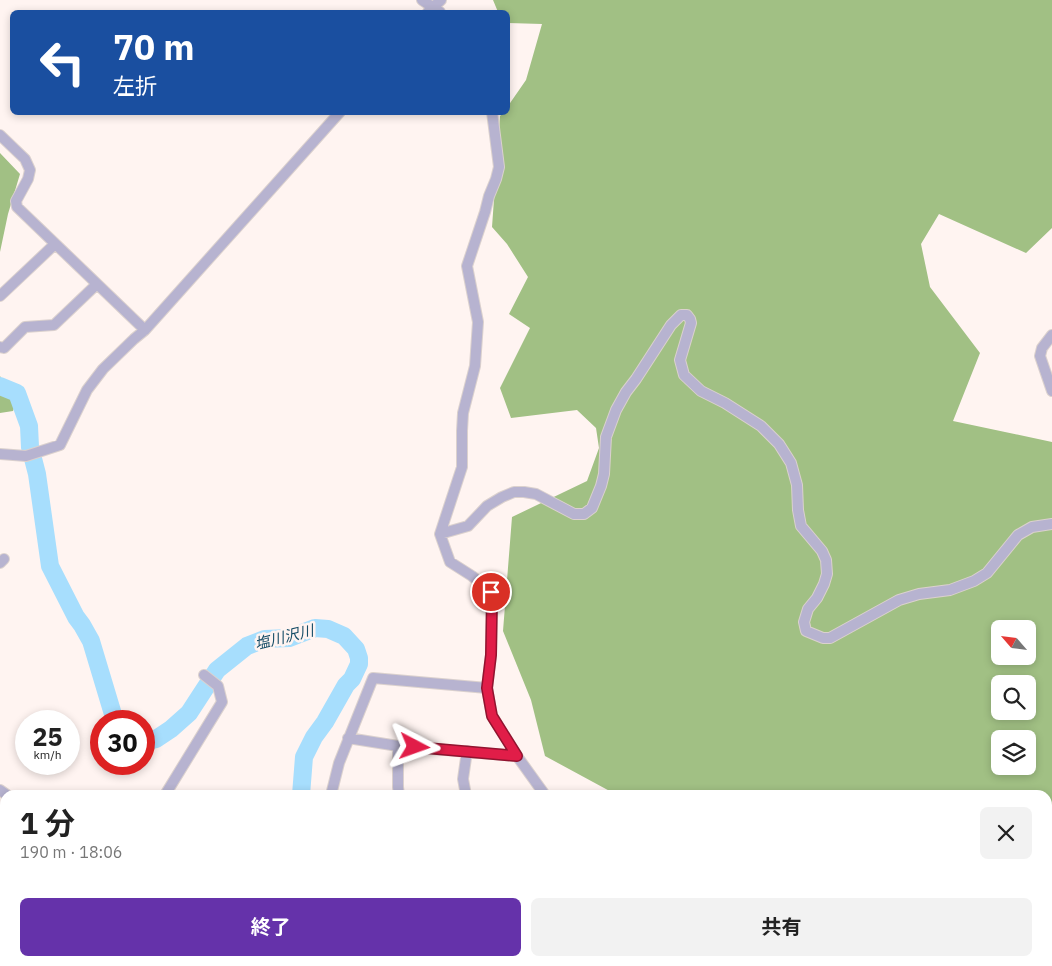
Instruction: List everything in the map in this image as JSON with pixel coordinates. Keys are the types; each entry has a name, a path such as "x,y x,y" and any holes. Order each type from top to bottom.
{"street":[{"path":"422,0 432,10"},
{"path":"0,454 26,456 60,445 87,390 103,370 145,330 337,115"},
{"path":"492,115 499,167 488,196 485,212 467,266 478,322 475,366 463,413 462,467 440,534 450,562 472,576 491,592 491,655 487,688 492,716 541,790"},
{"path":"0,135 25,159 30,170 28,179 16,201 17,207 145,330"},
{"path":"0,296 55,244"},
{"path":"0,347 4,348 25,327 54,324 97,284"},
{"path":"440,534 468,526 487,506 514,492 536,494 574,514 584,514 592,508 604,474 606,437 616,410 626,392 672,325 681,315 687,315 691,323 680,360 684,375 701,391 725,403 761,426 779,444 791,463 797,485 801,526 822,551 826,560 827,574 817,598 808,609 804,622 806,630 823,638 830,638 899,600 920,594 950,590 974,581 987,573 1018,535 1032,527 1052,524"},
{"path":"1052,335 1042,348 1040,356 1052,390"},
{"path":"168,790 222,702 218,686 204,675"},
{"path":"332,790 348,738 373,678 487,688"},
{"path":"348,738 398,746 517,756"},
{"path":"398,746 398,790"},
{"path":"465,790 463,779 467,751"}],"green space":[{"path":"493,0 1052,0 1052,228 1026,253 939,214 921,244 930,287 980,353 953,421 1052,442 1052,790 608,790 545,756 531,700 503,631 512,517 587,481 599,448 596,428 577,410 511,418 500,388 530,328 509,314 528,277 507,244 492,227 500,116 510,115 510,103 526,80 542,24 510,23 510,10 497,10"},
{"path":"0,153 20,174 8,214 0,252"},
{"path":"0,376 16,402 13,411 0,413"}],"waterway":[{"name":"塩川沢川","path":"0,386 17,393 29,426 30,447 37,474 50,566 76,617 91,641 112,710"},
{"name":"塩川沢川","path":"155,739 171,729 189,713 217,670 247,646 265,639 289,638 315,628 328,629 344,636 356,649 359,664 352,679 346,685 304,757 301,790"}],"route":[{"path":"415,747 517,756 492,716 487,688 491,655 491,592"}]}
